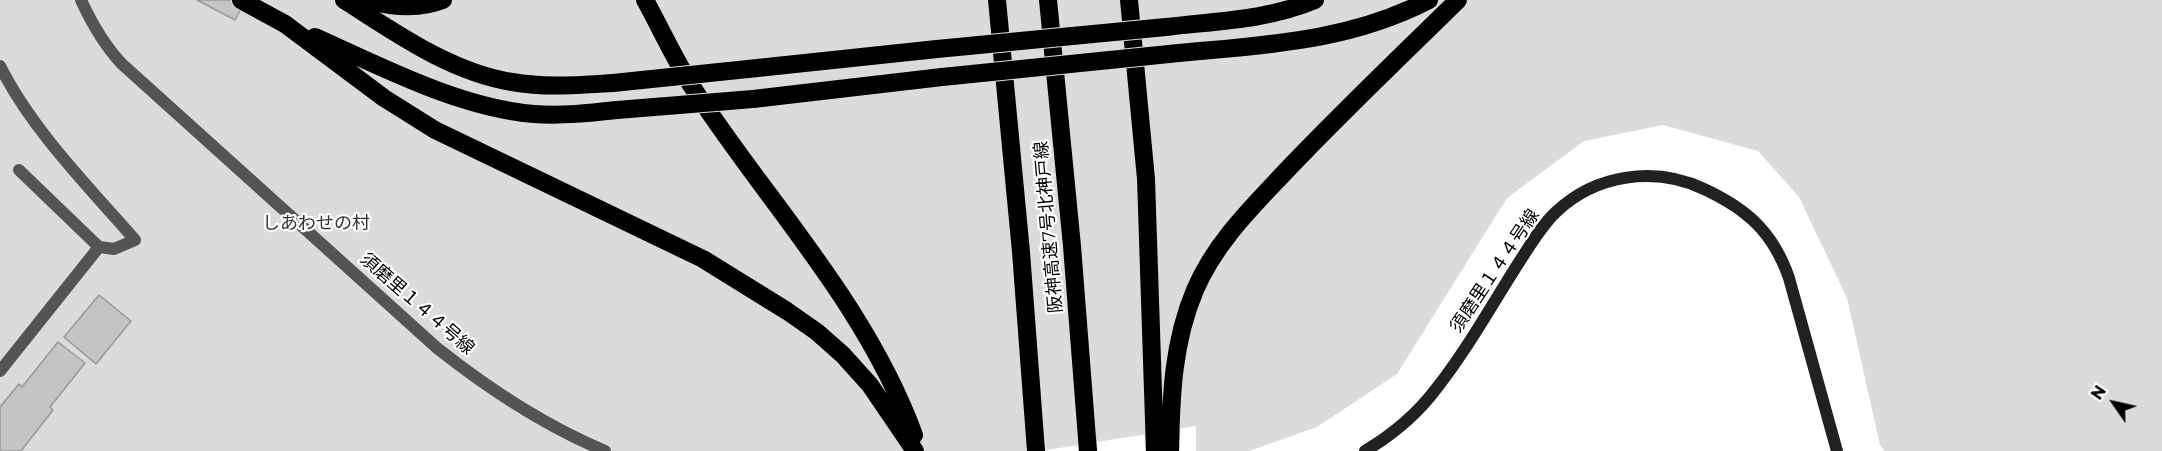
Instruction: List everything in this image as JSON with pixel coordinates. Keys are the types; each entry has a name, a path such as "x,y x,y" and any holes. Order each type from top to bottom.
{"highway":[{"path":"241,0 285,24 381,67 474,102 534,114 561,114 753,99 942,77 1275,44 1337,34 1368,25 1429,0"},
{"path":"344,0 438,57 486,77 537,85 613,83 1166,27 1262,15 1294,9 1315,0"},
{"path":"368,0 394,6 415,7 443,0"},
{"path":"645,0 692,86 749,168 824,268 856,319 895,389 920,451"},
{"name":"阪神高速7号北神戸線","path":"997,0 1021,252 1036,451"},
{"name":"阪神高速7号北神戸線","path":"1048,0 1072,246 1088,451"},
{"path":"1129,0 1146,179 1155,451"},
{"path":"1170,451 1171,398 1179,338 1189,306 1206,267 1230,232 1329,126 1458,0"},
{"path":"285,24 384,98 435,130 703,259 788,311 825,340 870,385 915,451"}],"street":[{"name":"須磨里１４４号線","path":"81,0 106,47 122,64 430,341 471,375 535,418 605,451"},
{"path":"0,66 6,79 47,138 135,240 114,249 99,247 19,170"},
{"name":"須磨里１４４号線","path":"1365,451 1407,421 1436,390 1535,238 1556,212 1583,192 1611,179 1642,176 1670,177 1694,184 1720,196 1743,211 1765,231 1780,254 1789,278 1837,451"},
{"path":"0,371 99,247"}],"green space":[{"name":"しあわせの村","path":"0,0 2162,0 2162,451 1885,451 1880,445 1847,298 1799,197 1758,151 1663,125 1584,141 1507,198 1397,374 1317,427 1249,451 1196,451 1196,426 1041,451 0,451"}],"building":[{"path":"197,0 246,0 235,20"},
{"path":"99,295 131,321 96,364 64,337"},
{"path":"58,342 85,363 50,407 53,410 21,451 0,451 0,407 19,384 22,387"}]}
